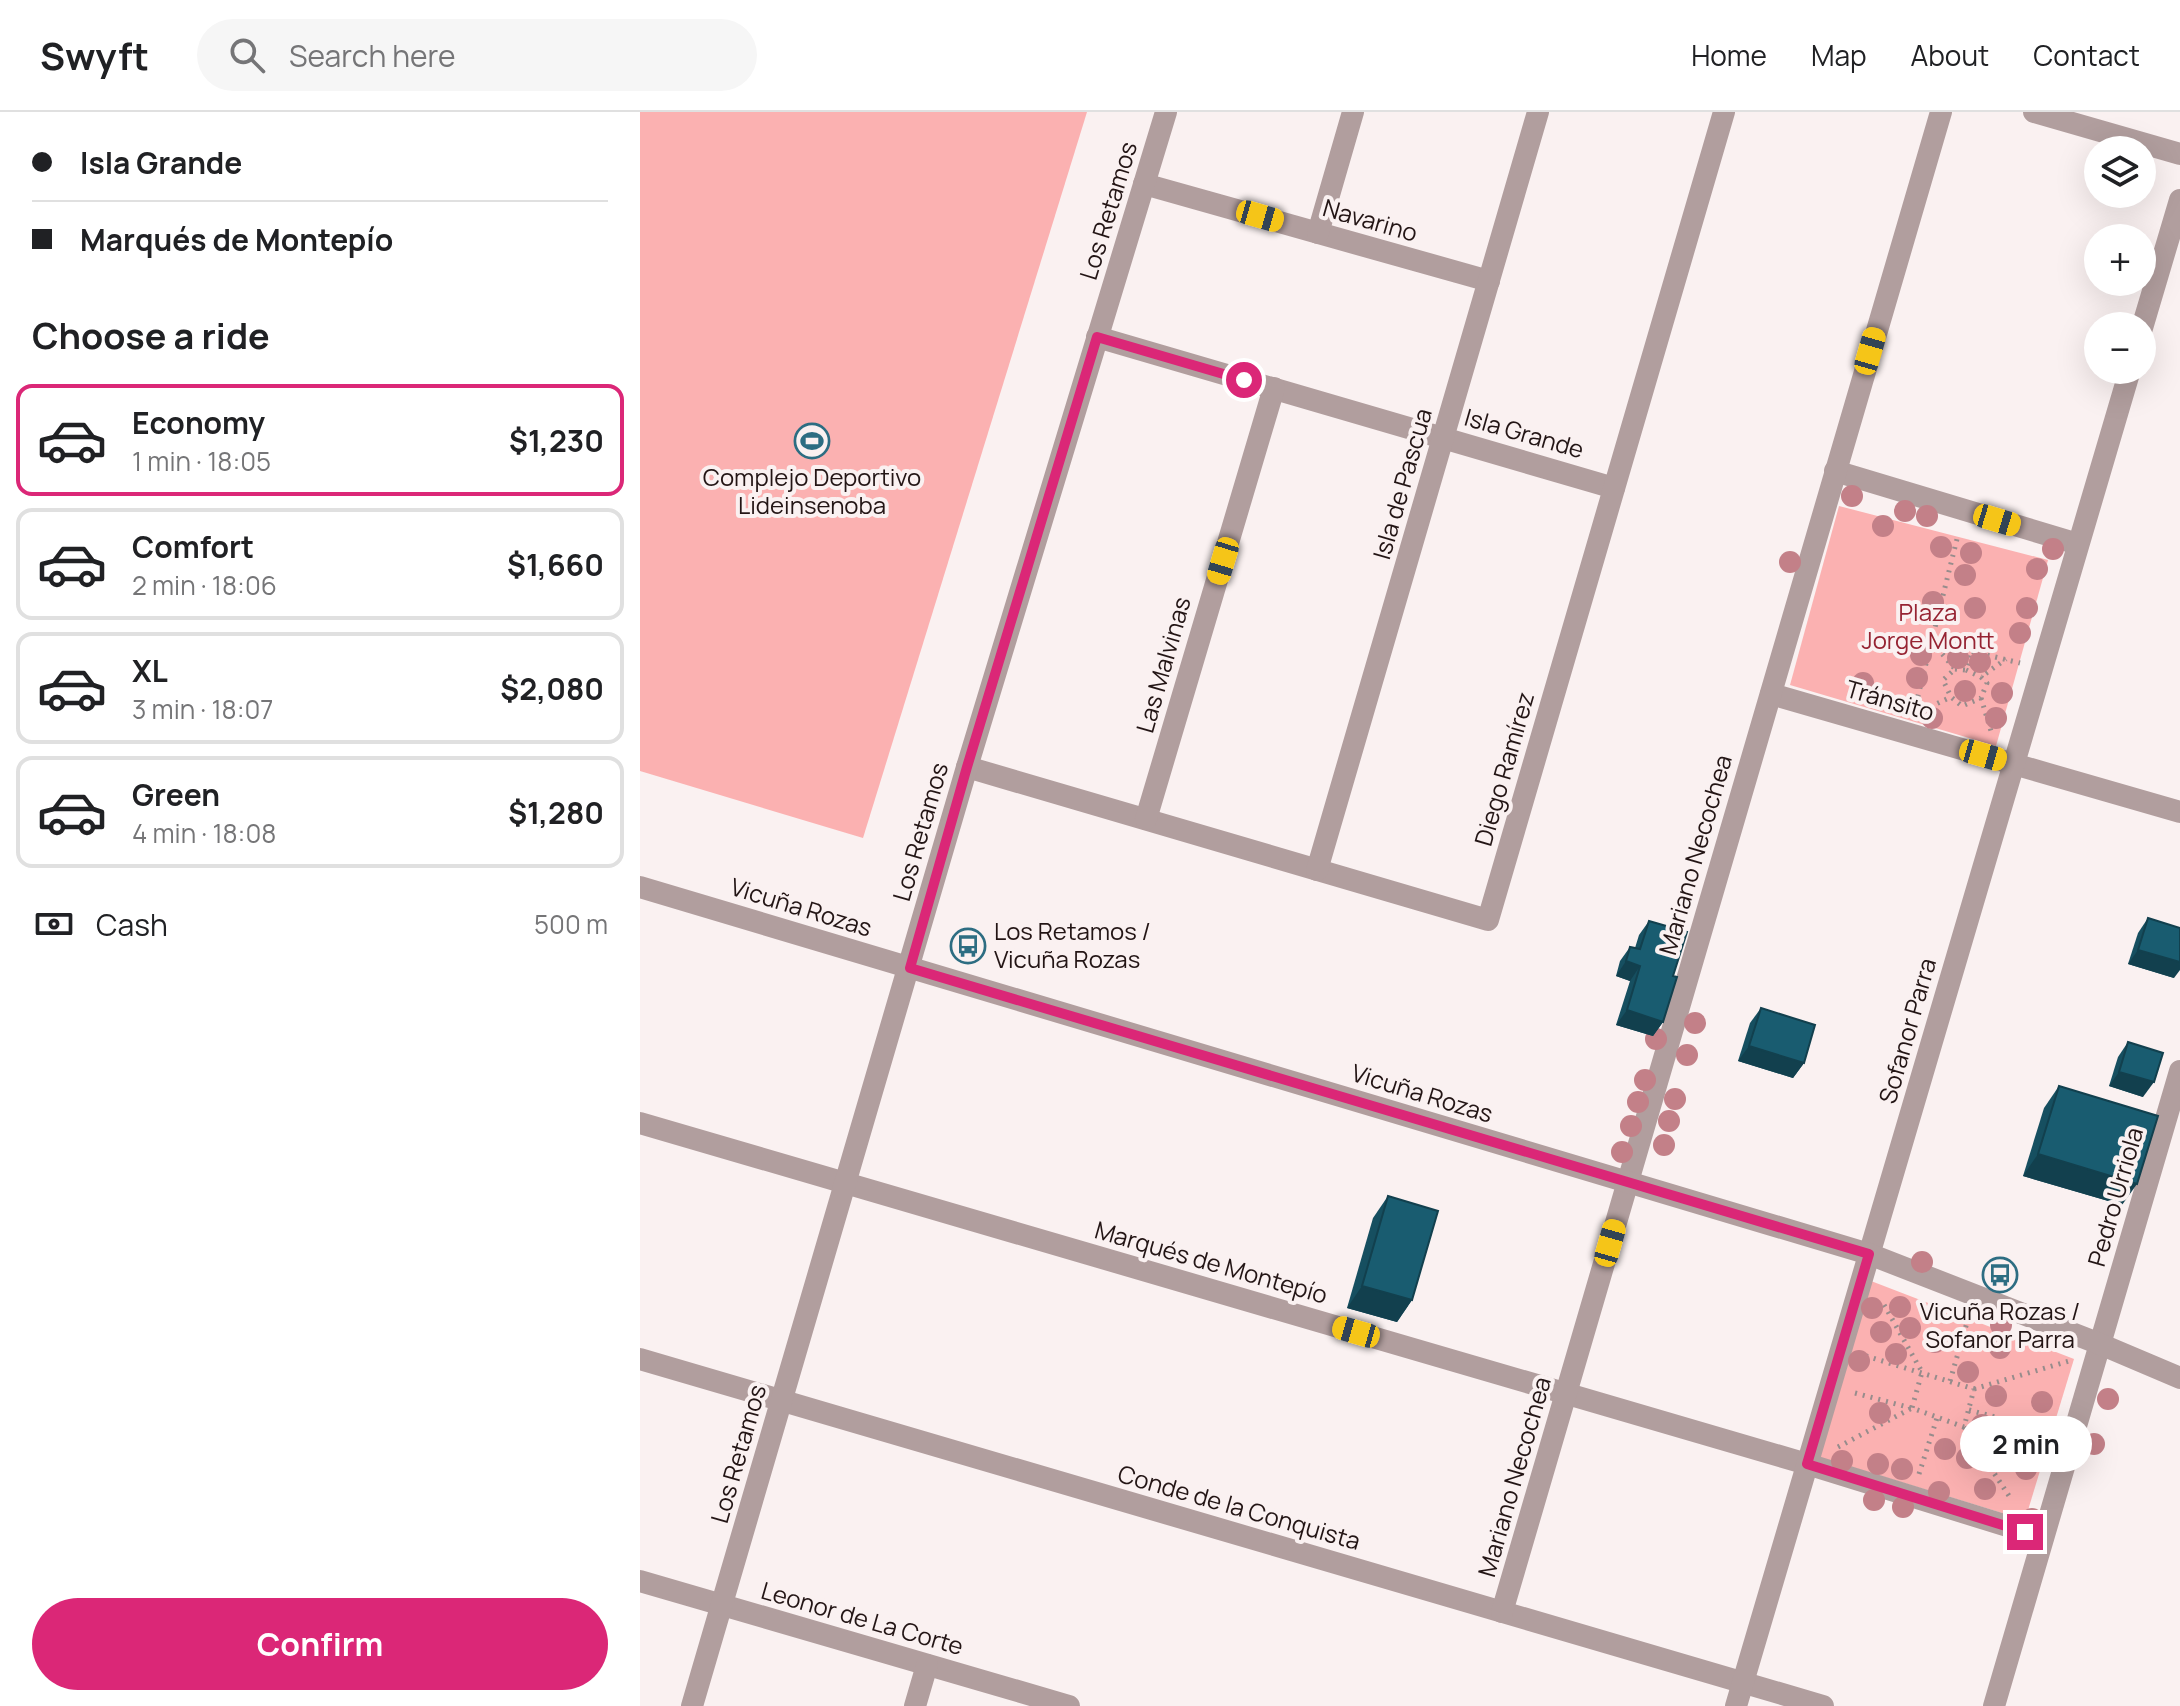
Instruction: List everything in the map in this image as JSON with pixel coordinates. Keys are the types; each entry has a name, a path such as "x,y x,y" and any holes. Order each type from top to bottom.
{"street":[{"name":"Los Retamos","path":"692,1706 967,767 1166,112"},
{"path":"1318,233 1353,112"},
{"name":"Isla de Pascua","path":"1317,870 1538,112"},
{"name":"Diego Ramírez","path":"967,767 1488,920 1724,112"},
{"name":"Mariano Necochea","path":"1502,1612 1941,112"},
{"path":"2034,112 2180,154"},
{"name":"Navarino","path":"1144,184 1489,281"},
{"path":"2147,312 2180,200"},
{"name":"Isla Grande","path":"1097,337 1614,488"},
{"name":"Sofanor Parra","path":"1736,1706 2126,384"},
{"name":"Las Malvinas","path":"1146,819 1274,388"},
{"path":"1835,471 2078,544"},
{"name":"Tránsito","path":"1771,694 2180,812"},
{"name":"Vicuña Rozas","path":"640,887 1869,1254 2180,1378"},
{"name":"Pedro Urriola","path":"1994,1706 2180,1071"},
{"name":"Marqués de Montepío","path":"640,1123 1807,1464 2043,1537"},
{"name":"Conde de la Conquista","path":"640,1359 1823,1706"},
{"name":"Leonor de La Corte","path":"640,1581 1069,1706"},
{"path":"915,1706 927,1665"}],"path":[{"path":"1951,697 1914,714 1959,530"},
{"path":"1932,641 2024,664"},
{"path":"1932,641 1955,669 1966,670 1987,683 1981,698 1992,734"},
{"path":"1966,670 1972,652"},
{"path":"1981,677 2006,659"},
{"path":"1955,669 1943,680 1951,697 1962,706 1981,698"},
{"path":"1832,1450 1912,1408 1922,1372 1878,1294"},
{"path":"1950,1381 1968,1318"},
{"path":"1862,1355 1974,1389 2074,1359"},
{"path":"1964,1427 1974,1389"},
{"path":"1853,1393 1912,1408 1964,1427 2016,1507"},
{"path":"1969,1410 2052,1432"},
{"path":"1915,1488 1937,1418"}],"green space":[{"name":"Complejo Deportivo Lideinsenoba","path":"640,112 1087,112 863,838 640,771"},
{"name":"Plaza Jorge Montt","path":"1839,506 2048,560 1996,746 1790,685"},
{"path":"1871,1281 2074,1359 2025,1520 1819,1457"}],"building":[{"path":"2148,918 2180,928 2180,962 2138,950"},
{"path":"1649,921 1687,932 1663,1022 1627,1010 1640,966 1626,961 1630,947 1640,949"},
{"path":"1761,1008 1815,1025 1804,1063 1749,1046"},
{"path":"2128,1042 2163,1053 2154,1082 2119,1072"},
{"path":"2059,1086 2158,1116 2137,1184 2038,1154"},
{"path":"1388,1196 1438,1211 1412,1300 1362,1286"}],"place":[{"name":"Complejo Deportivo Lideinsenoba","path":"812,441"},
{"name":"Los Retamos / Vicuña Rozas","path":"968,946"},
{"name":"Vicuña Rozas / Sofanor Parra","path":"2000,1275"}],"route":[{"path":"1244,380 1097,337 967,767 910,968 1869,1254 1807,1464 2025,1532"}]}
